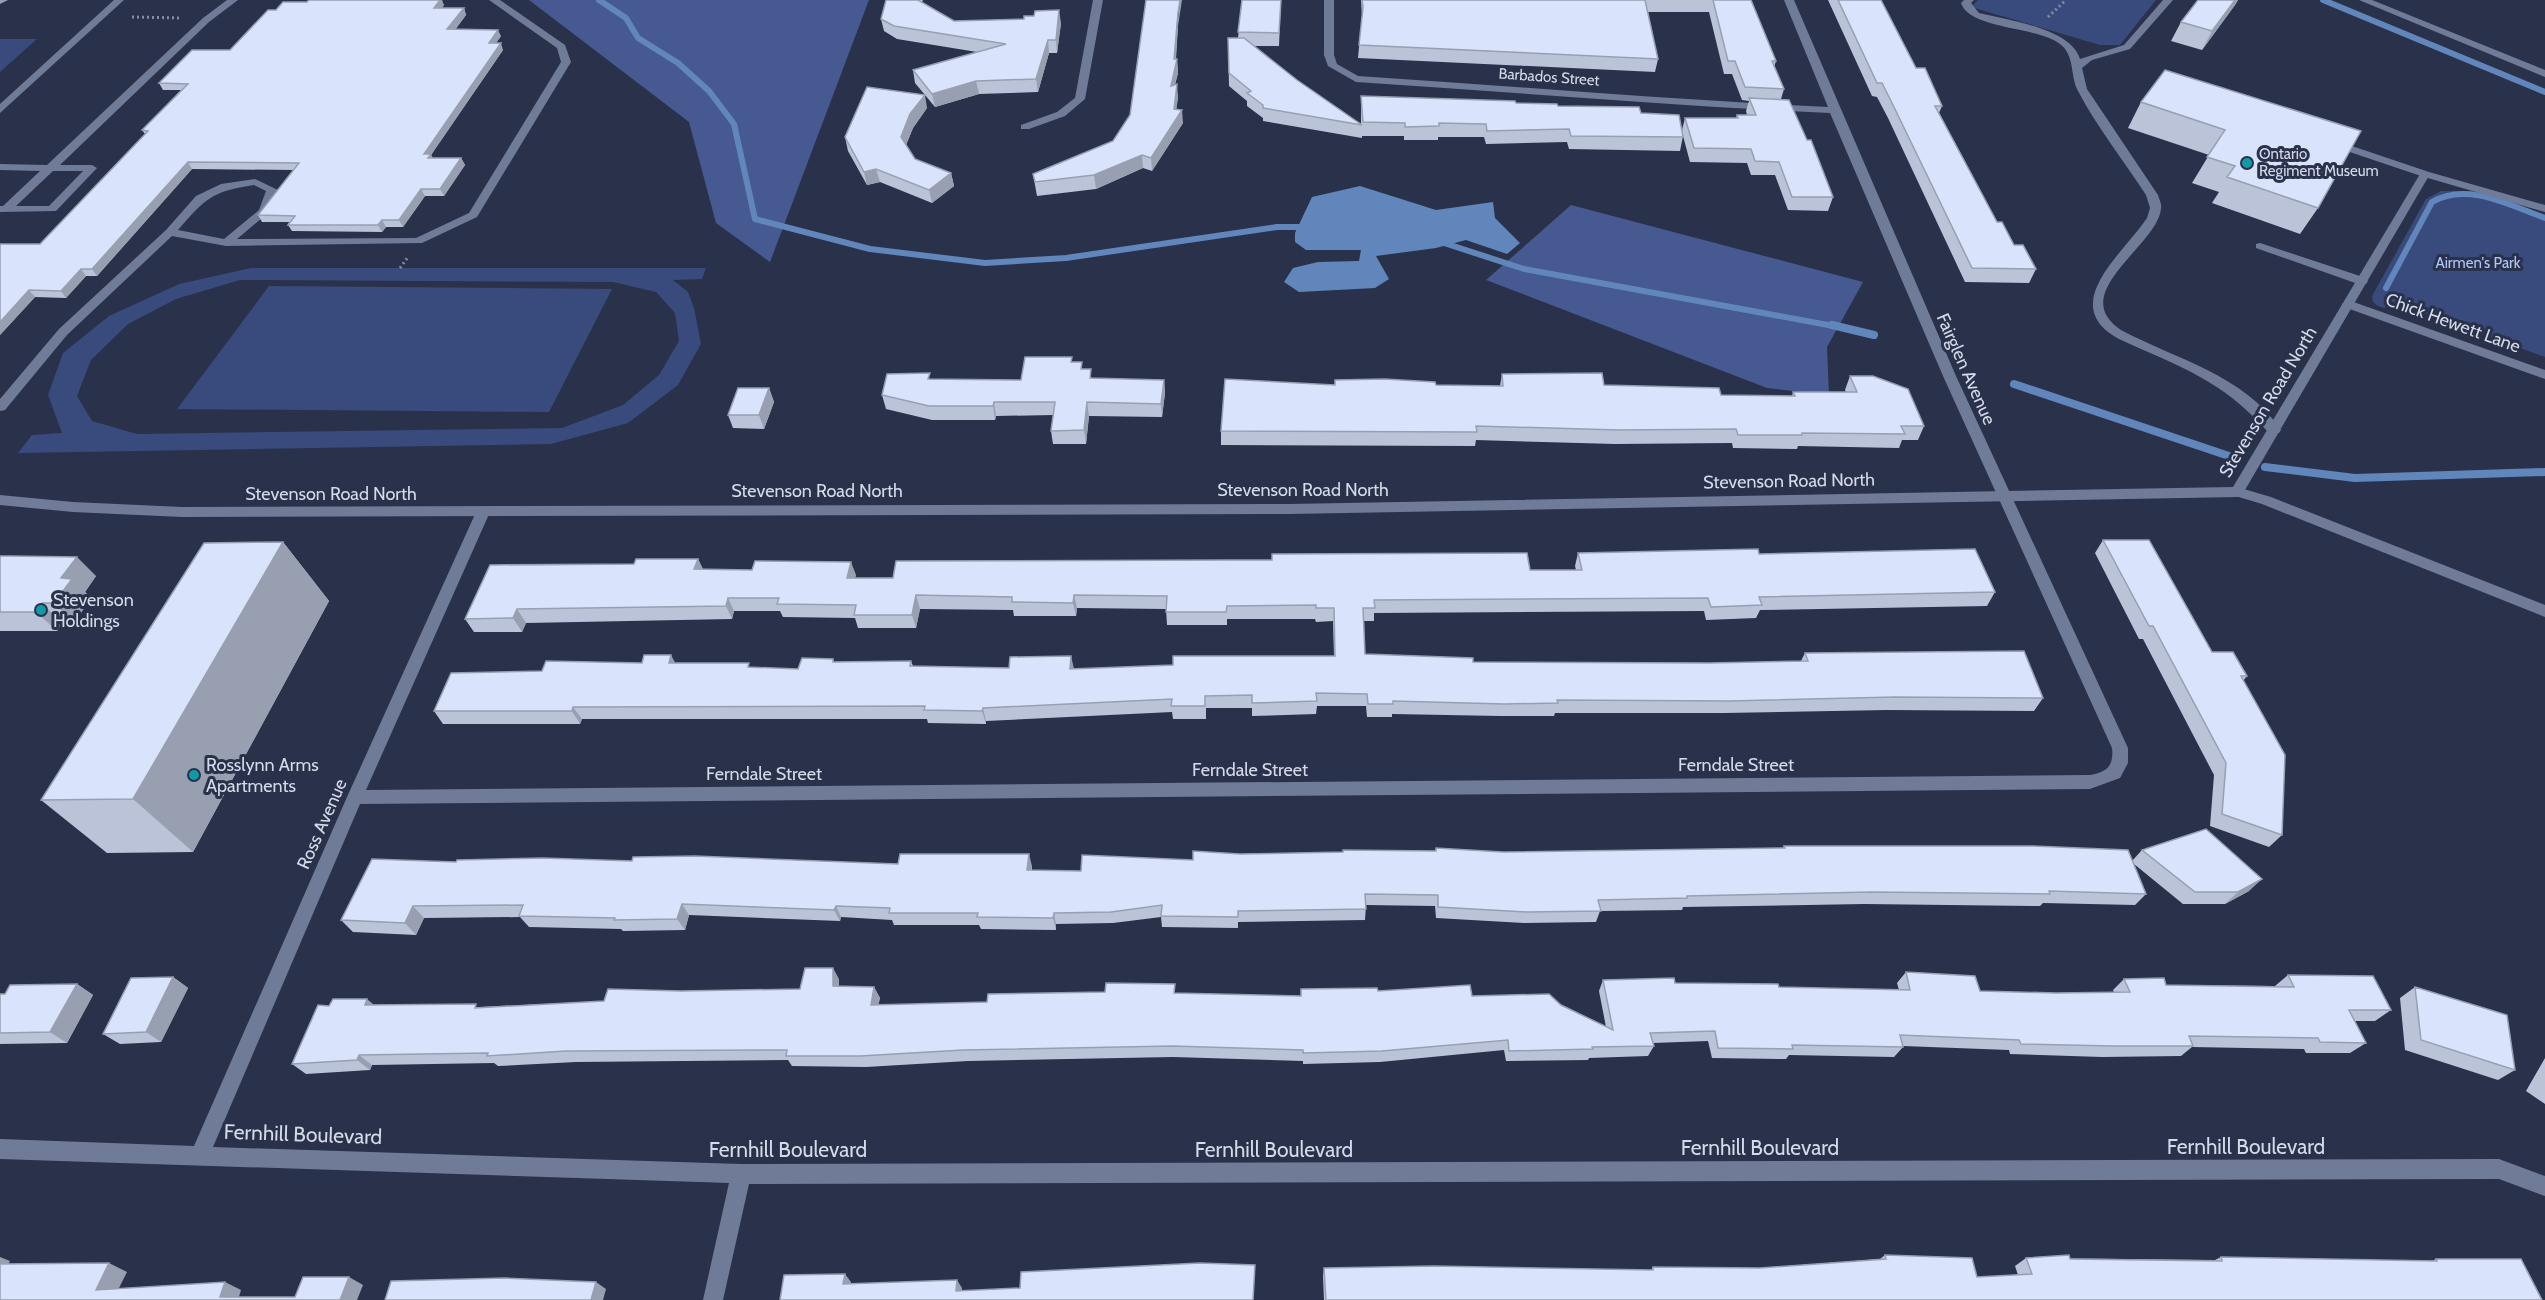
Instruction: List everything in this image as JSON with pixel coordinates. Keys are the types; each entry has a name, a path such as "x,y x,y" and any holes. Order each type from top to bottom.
{"street":[{"path":"0,110 119,0"},
{"path":"3,209 50,168 206,20 233,0"},
{"path":"170,232 226,243 418,241 473,215 566,62 562,47 494,0"},
{"path":"1025,127 1061,114 1080,99 1098,0"},
{"name":"Barbados Street","path":"1329,0 1329,55 1333,66 1356,80 1575,93 1714,105 1833,110"},
{"name":"Fairglen Avenue","path":"1789,0 1833,110 2001,495 2120,748"},
{"path":"1969,0 1966,3 1968,9 1976,15 2047,34 2064,42 2074,55 2082,89 2142,178 2156,207 2153,219 2126,251 2102,287 2098,301 2099,313 2105,324 2121,336 2185,362 2217,380 2242,397 2274,430"},
{"path":"2078,66 2085,58 2119,51 2127,47 2168,0"},
{"path":"2364,0 2545,74"},
{"path":"2320,138 2425,174 2545,209"},
{"path":"0,167 92,168 52,209 3,209"},
{"name":"Stevenson Road North","path":"0,500 73,507 182,512 483,512 1289,509 2237,492 2425,174"},
{"path":"0,407 63,332 170,232 200,198 225,186 255,182 272,190 264,211 226,243"},
{"path":"2260,246 2362,281"},
{"name":"Chick Hewett Lane","path":"2348,304 2545,375"},
{"path":"2237,492 2266,500 2545,611"},
{"name":"Ross Avenue","path":"200,1154 355,797 483,512"},
{"name":"Ferndale Street","path":"355,797 2090,782 2110,778 2120,770 2122,759 2120,748"},
{"name":"Fernhill Boulevard","path":"0,1149 741,1174 2499,1169 2545,1186"},
{"path":"713,1300 741,1174"}],"path":[{"path":"132,17 176,18"},
{"path":"400,268 406,259"}],"green space":[{"path":"1978,0 2156,0 2120,45 2100,45 1971,7"},
{"path":"0,39 37,39 0,72"},
{"name":"Airmen's Park","path":"2441,191 2465,191 2545,215 2545,357 2390,301 2385,308 2374,303 2372,296 2426,199"},
{"path":"251,268 706,268 702,279 673,280 688,292 694,308 701,344 678,385 628,423 551,444 18,453 32,435 62,433 48,395 63,353 109,316 179,284","holes":["240,280 613,282 656,292 675,313 679,341 659,375 623,405 562,428 137,434 92,421 77,396 91,360 128,324 176,299"]},
{"path":"269,286 612,289 549,412 177,409"}],"shaded area":[{"path":"529,0 869,0 770,262 716,223 689,122"},
{"path":"1360,186 1436,210 1493,202 1495,218 1520,243 1507,254 1466,240 1436,248 1376,256 1389,279 1375,288 1299,292 1284,282 1293,268 1318,262 1359,261 1361,250 1306,250 1295,242 1295,233 1312,197"},
{"path":"1571,205 1863,282 1827,347 1829,395 1767,388 1486,280"}],"building":[{"path":"309,0 440,0 434,8 464,8 447,29 498,30 489,43 501,43 424,154 431,154 428,158 461,158 440,189 421,189 399,220 382,220 378,225 288,225 295,216 258,215 299,163 188,162 92,269 81,269 61,291 29,290 0,322 0,244 40,244 148,131 142,130 188,84 159,83 192,50 230,50 268,10 276,10 283,2 307,2"},
{"path":"886,0 918,0 954,21 1024,19 1024,16 1034,16 1035,11 1059,10 1056,40 1048,40 1036,79 976,81 932,94 913,70 1006,44 894,26 881,19"},
{"path":"1146,0 1180,0 1174,59 1177,59 1171,86 1177,84 1174,109 1182,110 1151,158 1142,155 1094,175 1035,182 1033,174 1113,141 1130,115"},
{"path":"1242,0 1281,0 1279,33 1238,32"},
{"path":"1362,0 1645,0 1658,59 1359,45"},
{"path":"1713,0 1751,0 1776,61 1772,61 1784,89 1745,87 1735,61 1728,61"},
{"path":"1838,0 1881,0 1916,68 1925,68 1942,106 1935,106 1997,222 2002,222 2014,245 2023,245 2036,269 1972,268 1882,83 1877,83"},
{"path":"2198,0 2235,0 2212,31 2181,22"},
{"path":"1228,38 1244,38 1297,80 1362,125 1263,108 1263,105 1247,93 1251,91 1229,73"},
{"path":"2165,70 2361,131 2318,208 2227,177 2235,166 2207,157 2225,130 2141,102"},
{"path":"867,87 925,95 910,114 901,137 915,159 951,173 929,190 876,169 864,172 845,137"},
{"path":"1361,96 1515,101 1516,103 1557,104 1558,106 1639,107 1641,113 1679,115 1683,137 1571,136 1569,129 1487,131 1486,124 1439,123 1439,126 1405,127 1405,123 1363,122"},
{"path":"1749,98 1789,100 1807,140 1811,140 1833,197 1792,197 1779,162 1755,161 1751,149 1694,148 1685,118 1738,118 1737,115 1756,115"},
{"path":"1025,357 1072,357 1071,362 1082,362 1081,369 1091,369 1090,378 1164,380 1161,404 1087,402 1084,430 1051,431 1055,402 994,402 993,406 929,406 882,395 887,374 930,373 928,379 1021,380"},
{"path":"1602,373 1604,385 1719,388 1721,395 1795,396 1793,392 1857,392 1850,376 1873,376 1908,389 1924,426 1901,426 1905,434 1802,433 1802,435 1738,435 1736,429 1619,430 1476,426 1477,432 1221,431 1225,379 1335,385 1335,380 1384,379 1435,382 1436,385 1503,386 1502,374"},
{"path":"738,388 769,388 759,415 728,415"},
{"path":"2103,540 2149,540 2212,652 2233,652 2247,676 2241,676 2285,755 2282,835 2222,814 2226,763 2153,626 2149,626"},
{"path":"283,542 133,799 41,800 204,543"},
{"path":"1758,549 1759,554 1975,549 1995,592 1759,597 1762,605 1711,607 1708,598 1374,600 1375,608 1363,608 1365,654 1473,658 1473,662 1710,663 1808,661 1805,653 2024,651 2043,698 1557,700 1558,703 1504,704 1393,701 1393,704 1368,704 1367,694 1316,693 1317,701 1252,703 1252,695 1205,696 1205,706 1171,706 1172,699 983,708 982,711 924,710 925,706 573,707 572,711 434,711 451,673 542,671 546,661 642,663 644,655 671,655 669,663 749,663 748,667 798,669 802,658 833,659 833,662 911,661 910,666 1009,668 1010,657 1071,656 1070,669 1173,665 1173,656 1335,656 1334,608 1316,608 1316,605 1227,606 1226,612 1166,612 1167,596 1074,595 1073,603 1012,602 1012,597 916,595 912,615 854,615 856,605 777,604 779,598 728,598 726,606 517,609 513,618 465,619 490,565 634,564 636,559 698,559 694,569 752,570 755,561 851,562 847,578 893,578 896,561 1272,560 1272,554 1527,553 1530,570 1582,570 1578,553"},
{"path":"0,556 77,557 61,578 72,579 54,603 42,603 36,612 0,612"},
{"path":"2206,829 2262,879 2238,892 2195,892 2142,850"},
{"path":"1784,846 2033,846 2128,850 2146,894 2049,891 2050,894 1871,892 1687,896 1687,898 1598,900 1601,911 1528,912 1438,907 1438,895 1365,894 1366,909 1238,911 1238,917 1161,916 1162,905 1111,912 1054,913 1053,918 977,917 978,913 889,913 890,908 836,906 834,910 682,904 677,919 614,920 615,918 519,916 523,905 413,906 405,923 341,920 372,859 456,862 457,860 543,858 632,861 633,857 695,856 898,864 900,854 1029,854 1027,870 1081,871 1082,855 1193,860 1193,851 1240,854 1343,852 1343,850 1436,851 1436,848 1503,852 1785,848"},
{"path":"805,968 833,968 833,986 874,987 871,1005 987,1002 988,994 1105,992 1106,983 1175,984 1174,993 1301,996 1301,989 1377,988 1378,991 1470,985 1472,996 1549,994 1561,1005 1613,1030 1603,980 1674,978 1675,983 1778,984 1779,987 1910,990 1906,972 1975,976 1980,991 2056,993 2130,992 2124,979 2164,978 2166,985 2294,987 2288,975 2373,976 2391,1010 2349,1010 2366,1043 2320,1042 2318,1038 2189,1036 2193,1046 2113,1046 2021,1044 2019,1040 1900,1035 1903,1047 1792,1045 1793,1049 1718,1048 1715,1031 1650,1033 1654,1046 1509,1051 1508,1040 1382,1051 1303,1053 1303,1050 1172,1046 963,1050 860,1056 786,1056 787,1050 566,1051 487,1056 488,1053 359,1055 357,1060 292,1064 318,1005 329,1006 333,999 367,999 365,1005 476,1004 475,1008 604,1001 608,989 681,991 800,989"},
{"path":"173,977 146,1032 103,1034 131,978"},
{"path":"77,984 50,1032 0,1033 0,994 5,994 10,985"},
{"path":"2415,987 2507,1015 2515,1070 2421,1040"},
{"path":"1885,1255 1972,1258 1977,1277 2032,1274 2026,1258 2069,1255 2070,1259 2222,1261 2221,1257 2437,1261 2436,1259 2521,1259 2542,1300 1326,1300 1324,1268 1434,1266 1653,1270 1653,1267 1760,1268 1886,1259"},
{"path":"109,1263 96,1290 225,1282 220,1297 295,1297 303,1277 349,1277 340,1300 0,1300 0,1264"},
{"path":"1200,1263 1255,1265 1253,1300 780,1300 784,1275 845,1274 843,1284 957,1280 956,1291 1020,1288 1021,1272"},
{"path":"505,1278 596,1282 591,1300 385,1300 391,1281"}],"waterway":[{"path":"599,0 626,18 638,38 678,63 709,91 734,124 755,219 870,249 985,263 1066,258 1277,227 1310,227"},
{"path":"2323,0 2545,92"},
{"path":"2386,288 2432,202 2446,196 2474,195 2504,202 2545,218"},
{"path":"1441,242 1524,269 1839,327"},
{"path":"1832,325 1874,335"},
{"path":"2014,384 2229,456"},
{"path":"2265,467 2355,478 2545,472"}],"place":[{"name":"Ontario Regiment Museum","path":"2247,163"},
{"name":"Stevenson Holdings","path":"41,610"},
{"name":"Rosslynn Arms Apartments","path":"194,775"}]}
